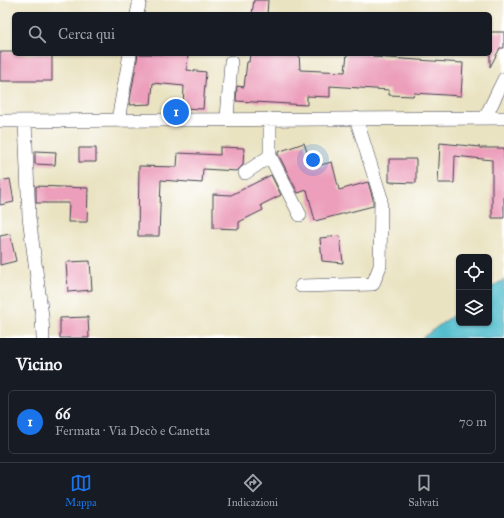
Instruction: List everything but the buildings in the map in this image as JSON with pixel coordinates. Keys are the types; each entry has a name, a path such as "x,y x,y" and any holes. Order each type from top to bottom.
{"street":[{"path":"137,12 140,0"},
{"path":"118,120 130,56"},
{"path":"227,119 231,62"},
{"path":"485,118 504,79"},
{"path":"301,286 373,284 380,266 381,198 356,118"},
{"path":"0,120 504,118"},
{"path":"270,119 270,156 300,215"},
{"path":"26,120 29,217 42,316 43,338"},
{"path":"245,173 270,156"}],"water":[{"path":"504,280 504,338 422,338 456,313 456,326 492,326 492,286"}],"place":[{"name":"66","path":"176,112"}]}
